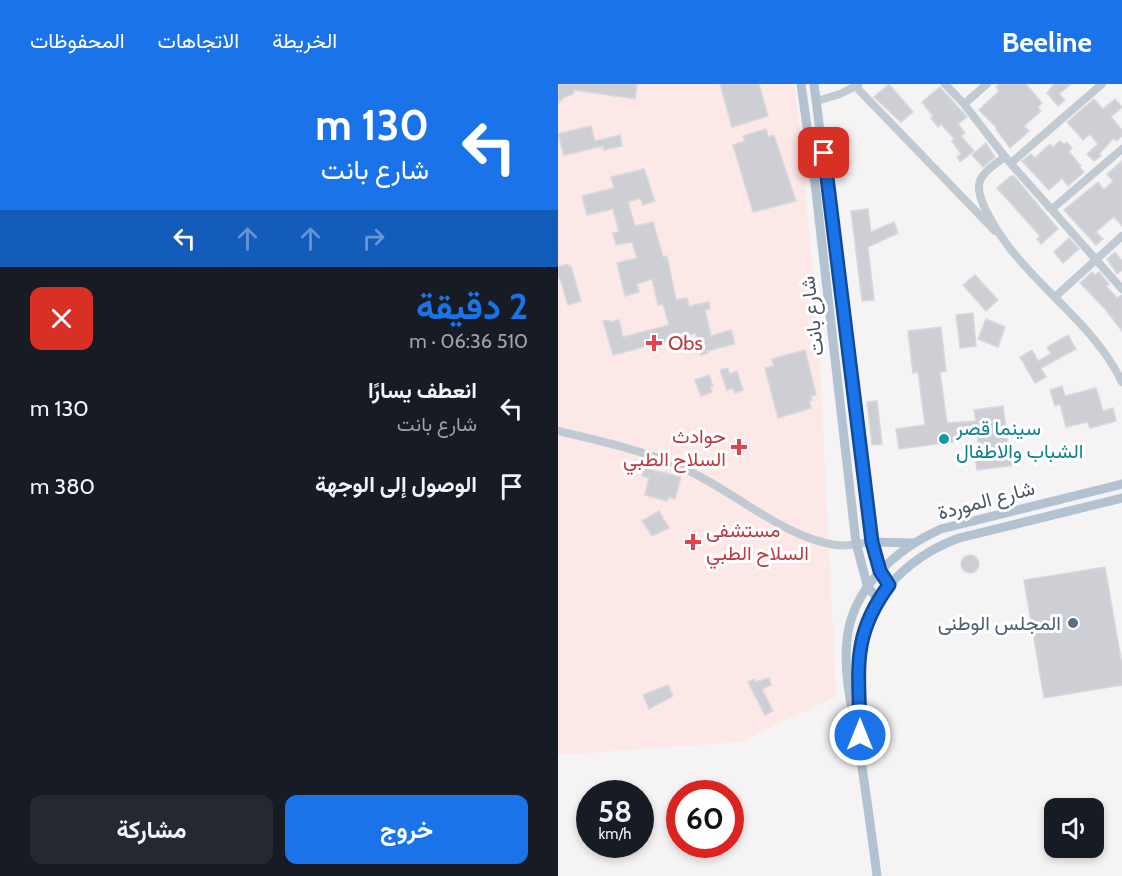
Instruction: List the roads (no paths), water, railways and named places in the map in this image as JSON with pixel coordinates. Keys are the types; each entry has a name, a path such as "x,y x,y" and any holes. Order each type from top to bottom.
{"main road":[{"name":"شارع بانت","path":"801,84 815,183 856,543 868,588"},
{"name":"شارع بانت","path":"814,84 872,542 880,571 889,585"},
{"name":"شارع الموردة","path":"877,876 860,751 851,706 847,640 855,609 868,588 894,557 913,543 955,524 1122,484"},
{"name":"شارع الموردة","path":"860,751 858,663 864,631 879,599 903,570 922,555 950,541 1122,498"},
{"path":"872,542 913,543"},
{"path":"868,588 879,599"}],"street":[{"path":"945,84 964,104 1008,160 1122,289"},
{"path":"964,104 987,84"},
{"path":"1102,84 1008,160 986,173 978,186 986,211 1010,250 1101,349 1122,382"},
{"path":"817,101 840,94 858,85 1002,239"},
{"path":"1052,209 1122,149"},
{"path":"1055,297 1122,236"},
{"path":"558,431 611,444 687,470 743,504 798,532 837,545 872,542"}],"place":[{"name":"Obs","path":"654,343"},
{"name":"سينما قصر الشباب والاطفال","path":"944,439"},
{"name":"حوادث السلاح الطبي","path":"739,447"},
{"name":"مستشفى السلاح الطبي","path":"693,542"},
{"name":"المجلس الوطنى","path":"1073,623"}]}
